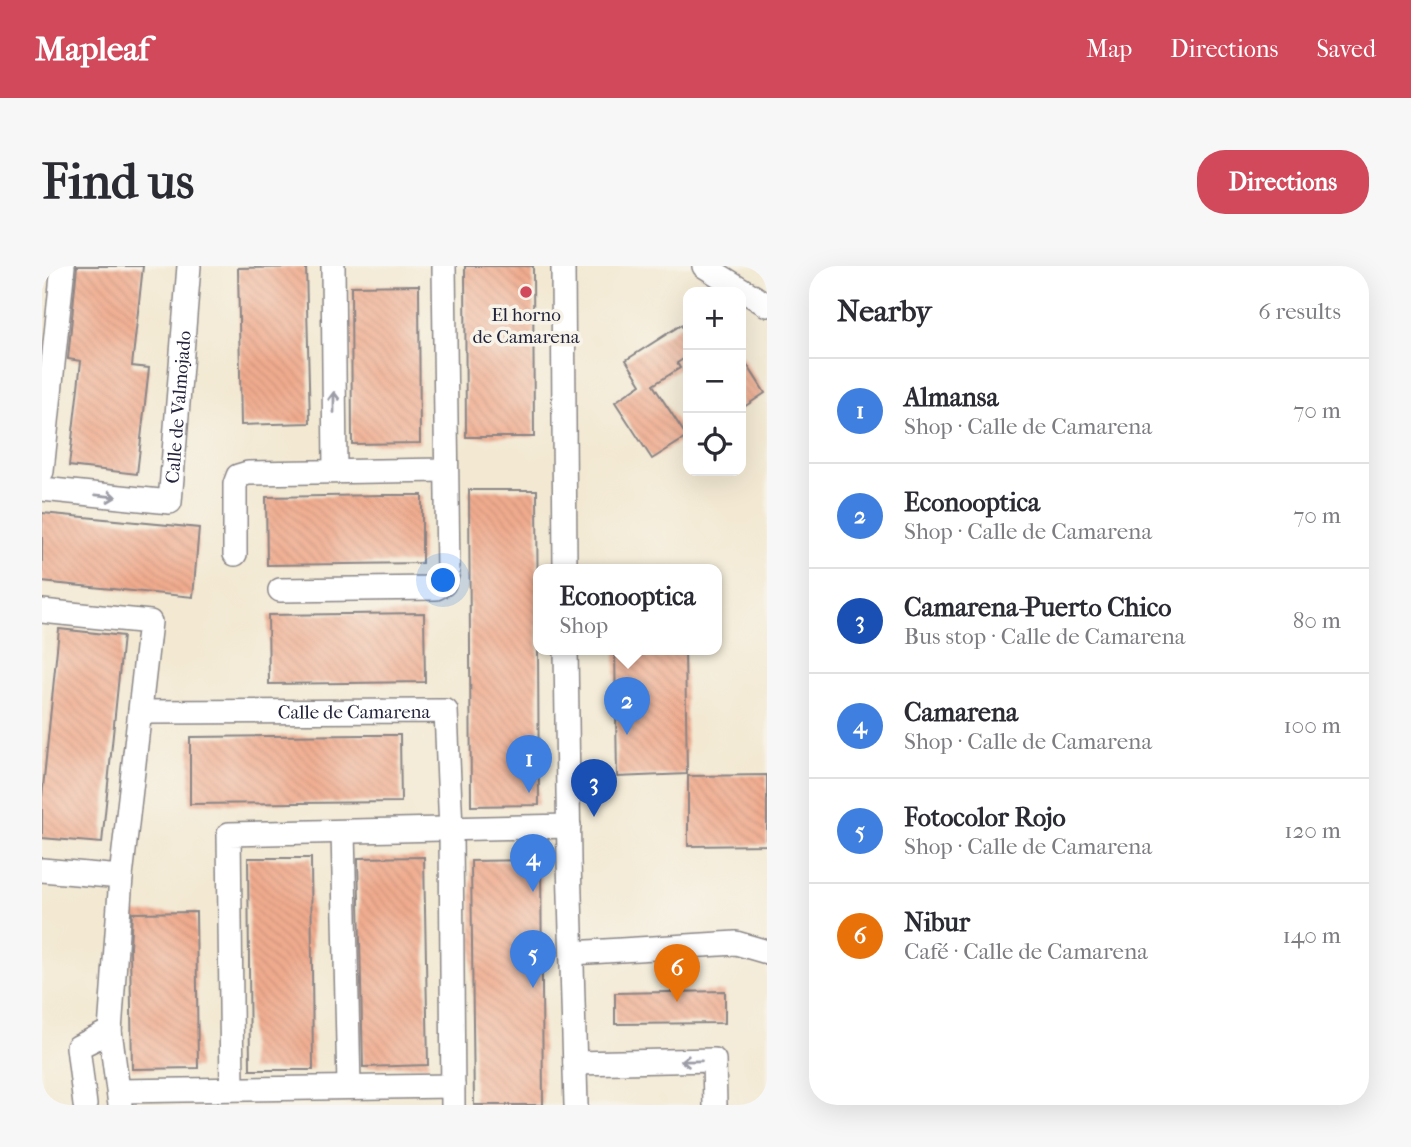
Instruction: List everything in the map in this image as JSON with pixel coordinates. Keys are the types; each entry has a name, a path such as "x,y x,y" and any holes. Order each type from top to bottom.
{"street":[{"path":"42,471 63,266"},
{"name":"Calle de Valmojado","path":"42,489 170,502 189,266"},
{"path":"333,266 335,471"},
{"path":"281,590 436,589 444,584 448,572 446,470 437,266"},
{"path":"563,266 565,564"},
{"path":"704,266 767,304"},
{"path":"235,554 235,484 238,476 248,472 446,470"},
{"path":"42,611 150,622 121,877 110,1031 119,1098"},
{"path":"566,655 576,1105"},
{"name":"Calle de Camarena","path":"119,1098 232,1088 349,1086 453,1095 451,830 446,711 140,712"},
{"path":"232,1088 229,834 569,825"},
{"path":"343,832 349,1086"},
{"path":"42,870 121,877"},
{"path":"572,953 736,943 767,952"},
{"path":"85,1105 78,1047 110,1031"},
{"path":"575,1063 714,1060 715,1105"}],"building":[{"path":"77,266 143,266 132,366 149,368 137,474 69,466 81,361 68,359"},
{"path":"465,266 533,266 534,437 466,437"},
{"path":"306,267 310,423 241,425 238,268"},
{"path":"419,285 420,443 352,444 351,286"},
{"path":"681,325 683,328 683,359 677,363 680,368 653,385 683,431 683,440 652,459 615,402 641,384 626,360"},
{"path":"746,363 765,393 746,406"},
{"path":"469,490 537,490 537,564 533,564 533,655 538,655 539,805 471,806"},
{"path":"422,495 422,563 267,565 266,497"},
{"path":"42,513 199,528 193,597 42,582"},
{"path":"424,613 425,682 269,684 268,615"},
{"path":"59,629 123,636 102,843 42,838 42,798"},
{"path":"615,655 685,655 687,774 617,777"},
{"path":"400,735 401,802 190,804 190,737"},
{"path":"767,775 767,845 688,846 688,776"},
{"path":"424,857 428,1065 363,1067 358,858"},
{"path":"248,858 311,858 313,1070 250,1070"},
{"path":"541,860 543,1105 474,1105 471,861"},
{"path":"196,912 198,1068 132,1069 132,913"},
{"path":"725,991 725,1023 615,1024 615,993"}],"place":[{"name":"El horno de Camarena","path":"526,292"},
{"name":"Econooptica","path":"627,735"},
{"name":"Almansa","path":"529,793"},
{"name":"Camarena-Puerto Chico","path":"594,817"},
{"name":"Camarena","path":"533,892"},
{"name":"Fotocolor Rojo","path":"533,988"},
{"name":"Nibur","path":"677,1002"}]}
